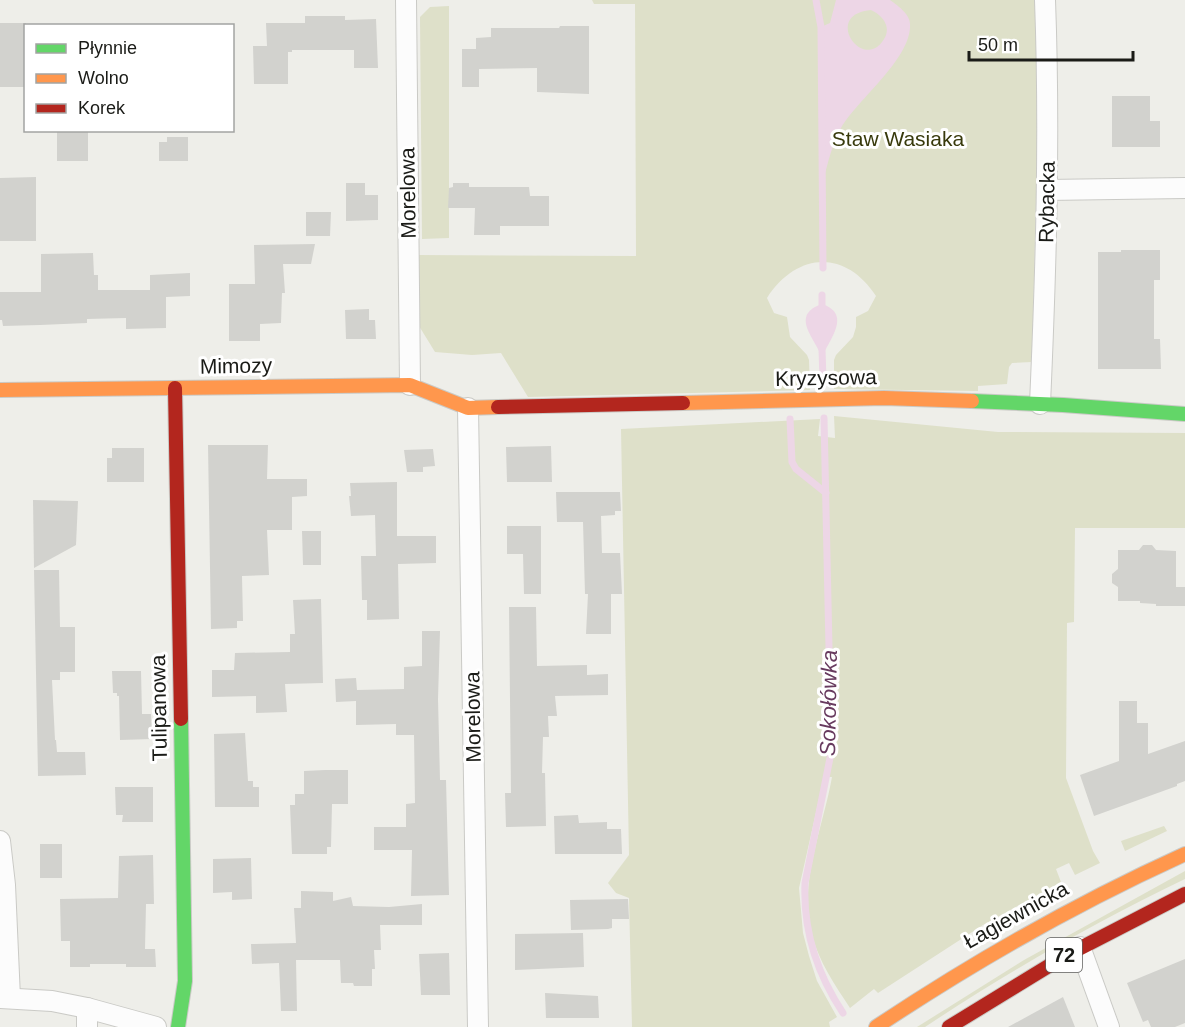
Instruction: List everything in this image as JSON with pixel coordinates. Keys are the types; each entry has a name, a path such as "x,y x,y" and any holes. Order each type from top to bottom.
{"street":[{"name":"Morelowa","path":"406,0 410,385"},
{"name":"Rybacka","path":"1041,404 1048,90 1045,0"},
{"path":"1047,190 1185,188"},
{"name":"Mimozy","path":"0,390 410,385 468,408"},
{"name":"Tulipanowa","path":"175,388 185,981 178,1027"},
{"name":"Kryzysowa","path":"468,408 838,397 920,398 1185,414"},
{"name":"Morelowa","path":"468,408 478,1027"},
{"path":"0,841 5,885 5,998 52,1001 87,1017 156,1027"},
{"name":"Łagiewnicka","path":"876,1027 944,982 1034,928 1114,886 1185,854"},
{"name":"72","path":"949,1027 1080,947 1185,894"},
{"path":"1080,947 1109,1027"}],"green space":[{"name":"Staw Wasiaka","path":"592,0 1035,0 1039,74 1032,362 1012,363 1009,367 1007,384 978,386 978,391 834,389 836,355 853,337 856,317 868,311 876,296 864,281 850,270 836,264 821,262 806,265 792,272 767,298 774,313 787,317 790,337 807,355 810,390 528,397 501,353 472,355 435,352 419,326 417,255 636,256 635,4 594,4"},
{"path":"449,6 449,238 422,239 420,17 430,7"},
{"path":"834,416 998,432 1185,433 1185,528 1075,528 1074,622 1067,623 1066,778 1093,851 1100,863 1075,875 1069,863 1056,869 1061,882 983,925 878,993 874,989 850,1008 819,955 808,915 813,856 832,777 824,777 799,888 803,933 809,956 817,981 837,1017 829,1022 830,1027 632,1027 629,898 616,893 608,883 629,855 621,429 820,419 818,436 835,438"},
{"path":"1164,826 1167,831 1125,851 1121,841"},
{"path":"1185,871 1185,879 1052,948 925,1027 917,1027 1024,960"}],"shaded area":[{"name":"Staw Wasiaka","path":"836,0 890,0 906,13 910,24 908,37 894,64 841,128 823,181 821,27 830,23","holes":["871,10 883,19 887,32 882,42 874,49 865,49 851,38 848,29 850,21 857,14"]},
{"path":"822,304 831,308 837,320 836,328 822,357 810,334 806,320 807,314 812,309"}],"building":[{"path":"305,16 345,16 345,20 376,19 378,68 354,68 354,50 292,50 288,52 288,84 254,84 253,46 267,46 266,23 305,23"},
{"path":"0,23 26,23 24,24 24,87 0,87"},
{"path":"560,26 589,26 589,94 537,92 537,68 479,69 479,87 462,87 462,49 476,49 476,38 491,37 491,28 559,28"},
{"path":"1112,96 1150,96 1150,121 1160,121 1160,147 1112,147"},
{"path":"57,132 88,132 88,161 57,161"},
{"path":"167,137 188,137 188,161 159,161 159,142 167,142"},
{"path":"36,177 36,241 0,241 0,178"},
{"path":"346,183 365,183 365,195 378,195 378,220 346,221"},
{"path":"453,183 469,183 469,187 529,187 530,196 549,196 549,226 500,226 500,235 474,235 475,208 448,208 449,188 453,187"},
{"path":"306,212 331,212 330,236 306,236"},
{"path":"315,244 311,264 283,264 285,293 282,293 281,323 260,324 260,341 229,341 229,284 255,284 254,245"},
{"path":"1121,250 1160,250 1160,280 1154,280 1154,339 1160,339 1161,369 1098,369 1098,252 1121,252"},
{"path":"93,253 94,275 98,275 98,290 150,290 150,275 190,273 190,296 166,297 166,328 126,329 126,318 87,319 87,323 3,326 0,320 0,292 41,292 41,254"},
{"path":"369,309 369,320 375,320 376,339 346,339 345,310"},
{"path":"208,445 268,445 267,479 307,479 307,496 292,497 292,530 267,530 269,575 242,576 243,621 237,621 237,628 211,629"},
{"path":"551,446 552,482 507,482 506,447"},
{"path":"112,448 144,448 144,482 107,482 107,458 112,458"},
{"path":"433,449 435,466 423,467 423,472 407,472 404,450"},
{"path":"397,482 397,536 436,536 436,563 398,564 399,619 367,620 367,600 362,600 361,556 376,556 375,515 351,516 350,483"},
{"path":"556,492 620,492 621,511 615,511 615,515 601,516 602,553 620,553 622,594 611,594 611,634 586,634 588,594 585,594 583,522 557,522"},
{"path":"33,500 78,501 76,545 34,568"},
{"path":"507,526 541,526 541,594 524,594 523,554 507,554"},
{"path":"302,531 321,531 321,565 303,565"},
{"path":"1143,545 1152,545 1156,550 1176,551 1176,587 1185,587 1185,606 1156,606 1156,604 1140,603 1140,601 1118,601 1118,587 1112,583 1112,574 1118,569 1118,550 1139,550"},
{"path":"34,570 59,570 60,627 75,627 75,672 60,672 60,680 52,680 55,740 57,752 85,752 86,775 38,776"},
{"path":"321,599 323,683 285,684 287,712 256,713 256,696 212,697 212,670 234,670 235,653 290,652 290,634 295,634 293,600"},
{"path":"509,607 536,607 537,666 587,665 587,675 608,674 608,695 555,696 557,716 548,716 549,737 543,737 542,773 545,773 546,826 506,827 505,793 511,793"},
{"path":"422,631 440,631 438,699 440,780 446,780 449,895 411,896 412,850 374,850 374,827 406,827 406,804 415,803 414,735 396,735 396,724 356,725 356,701 336,702 335,679 356,678 357,690 404,689 404,667 422,666"},
{"path":"112,671 141,671 142,714 151,714 152,739 120,740 119,696 113,693"},
{"path":"1119,701 1137,701 1137,723 1148,723 1148,754 1185,741 1185,781 1094,816 1080,775 1119,761"},
{"path":"245,733 248,781 253,781 253,787 259,787 259,807 215,807 214,734"},
{"path":"348,770 348,804 332,804 331,847 327,847 327,854 292,854 290,805 295,805 295,794 304,794 304,771"},
{"path":"115,787 153,787 153,822 122,822 123,815 116,815"},
{"path":"578,815 579,823 607,822 607,829 621,829 622,854 555,854 554,816"},
{"path":"40,844 62,844 62,878 40,878"},
{"path":"153,855 154,904 146,904 145,949 155,949 156,967 90,964 90,967 70,967 70,941 61,941 60,899 118,898 119,856"},
{"path":"251,858 252,899 232,900 232,892 213,893 213,859"},
{"path":"301,891 333,892 333,901 351,897 353,906 389,907 422,904 422,925 380,925 381,950 374,950 375,969 372,969 372,986 341,983 340,960 296,960 297,1011 281,1011 279,963 252,964 251,944 296,943 294,908 301,908"},
{"path":"628,899 629,919 612,919 612,928 608,929 571,930 570,900"},
{"path":"583,933 584,967 515,970 515,934"},
{"path":"449,953 450,995 421,995 419,954"},
{"path":"1185,959 1185,1023 1175,1027 1151,1027 1148,1020 1143,1022 1127,983"},
{"path":"545,993 598,996 599,1018 546,1018"},
{"path":"1063,997 1075,1027 1008,1027"}],"waterway":[{"name":"Sokołówka","path":"816,0 821,27 823,268"},
{"name":"Sokołówka","path":"822,295 822,311"},
{"name":"Sokołówka","path":"822,349 823,380"},
{"name":"Sokołówka","path":"824,418 831,740 830,758 805,883 805,900 806,918 813,951 826,983 843,1013"},
{"path":"790,419 792,462 796,469 826,493"}],"traffic: fast":[{"path":"972,401 1185,414"},
{"path":"178,1027 185,981 181,719"}],"traffic: slow":[{"path":"0,390 410,385 468,408 498,407"},
{"path":"683,403 884,398 972,401"},
{"path":"876,1027 1027,934 1105,892 1185,854"}],"traffic: jam":[{"path":"175,388 181,719"},
{"path":"498,407 683,403"},
{"path":"949,1027 1065,956 1185,894"}]}
